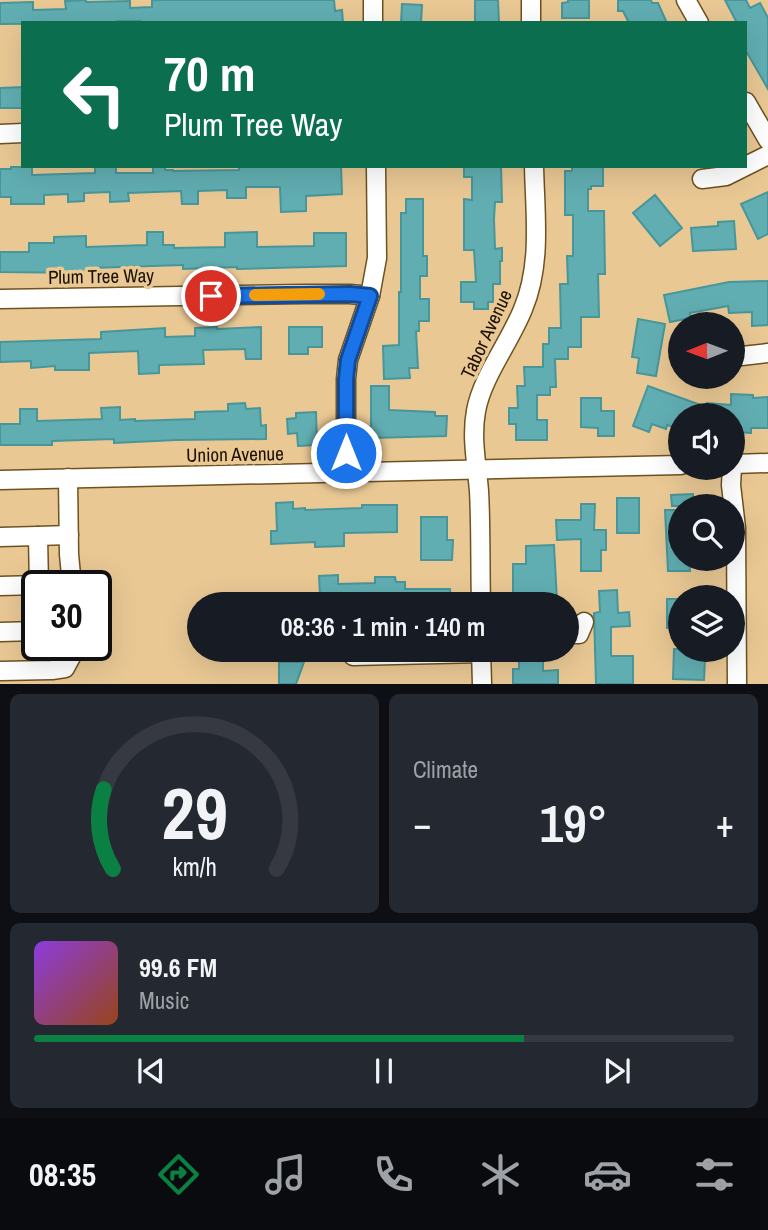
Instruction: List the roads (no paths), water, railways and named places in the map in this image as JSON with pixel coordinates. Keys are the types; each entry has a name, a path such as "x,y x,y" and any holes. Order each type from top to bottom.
{"street":[{"path":"373,0 373,21"},
{"path":"531,0 531,21"},
{"path":"686,0 698,21"},
{"path":"747,104 768,140"},
{"path":"0,134 21,133"},
{"path":"747,166 768,155"},
{"path":"346,472 348,360 370,296 377,258 376,168"},
{"name":"Tabor Avenue","path":"481,592 476,410 484,383 506,346 531,289 536,258 534,168"},
{"path":"702,179 726,176 742,168"},
{"name":"Plum Tree Way","path":"0,299 305,294 370,296"},
{"path":"746,356 768,353"},
{"path":"745,465 768,463"},
{"name":"Union Avenue","path":"0,480 668,465"},
{"path":"68,478 71,570"},
{"path":"732,480 736,528 737,684"},
{"path":"0,537 69,535"},
{"path":"38,536 39,570"},
{"path":"0,586 21,585"},
{"path":"0,632 21,631"},
{"path":"0,671 52,670 65,667 68,661"},
{"path":"481,662 481,684"}]}
